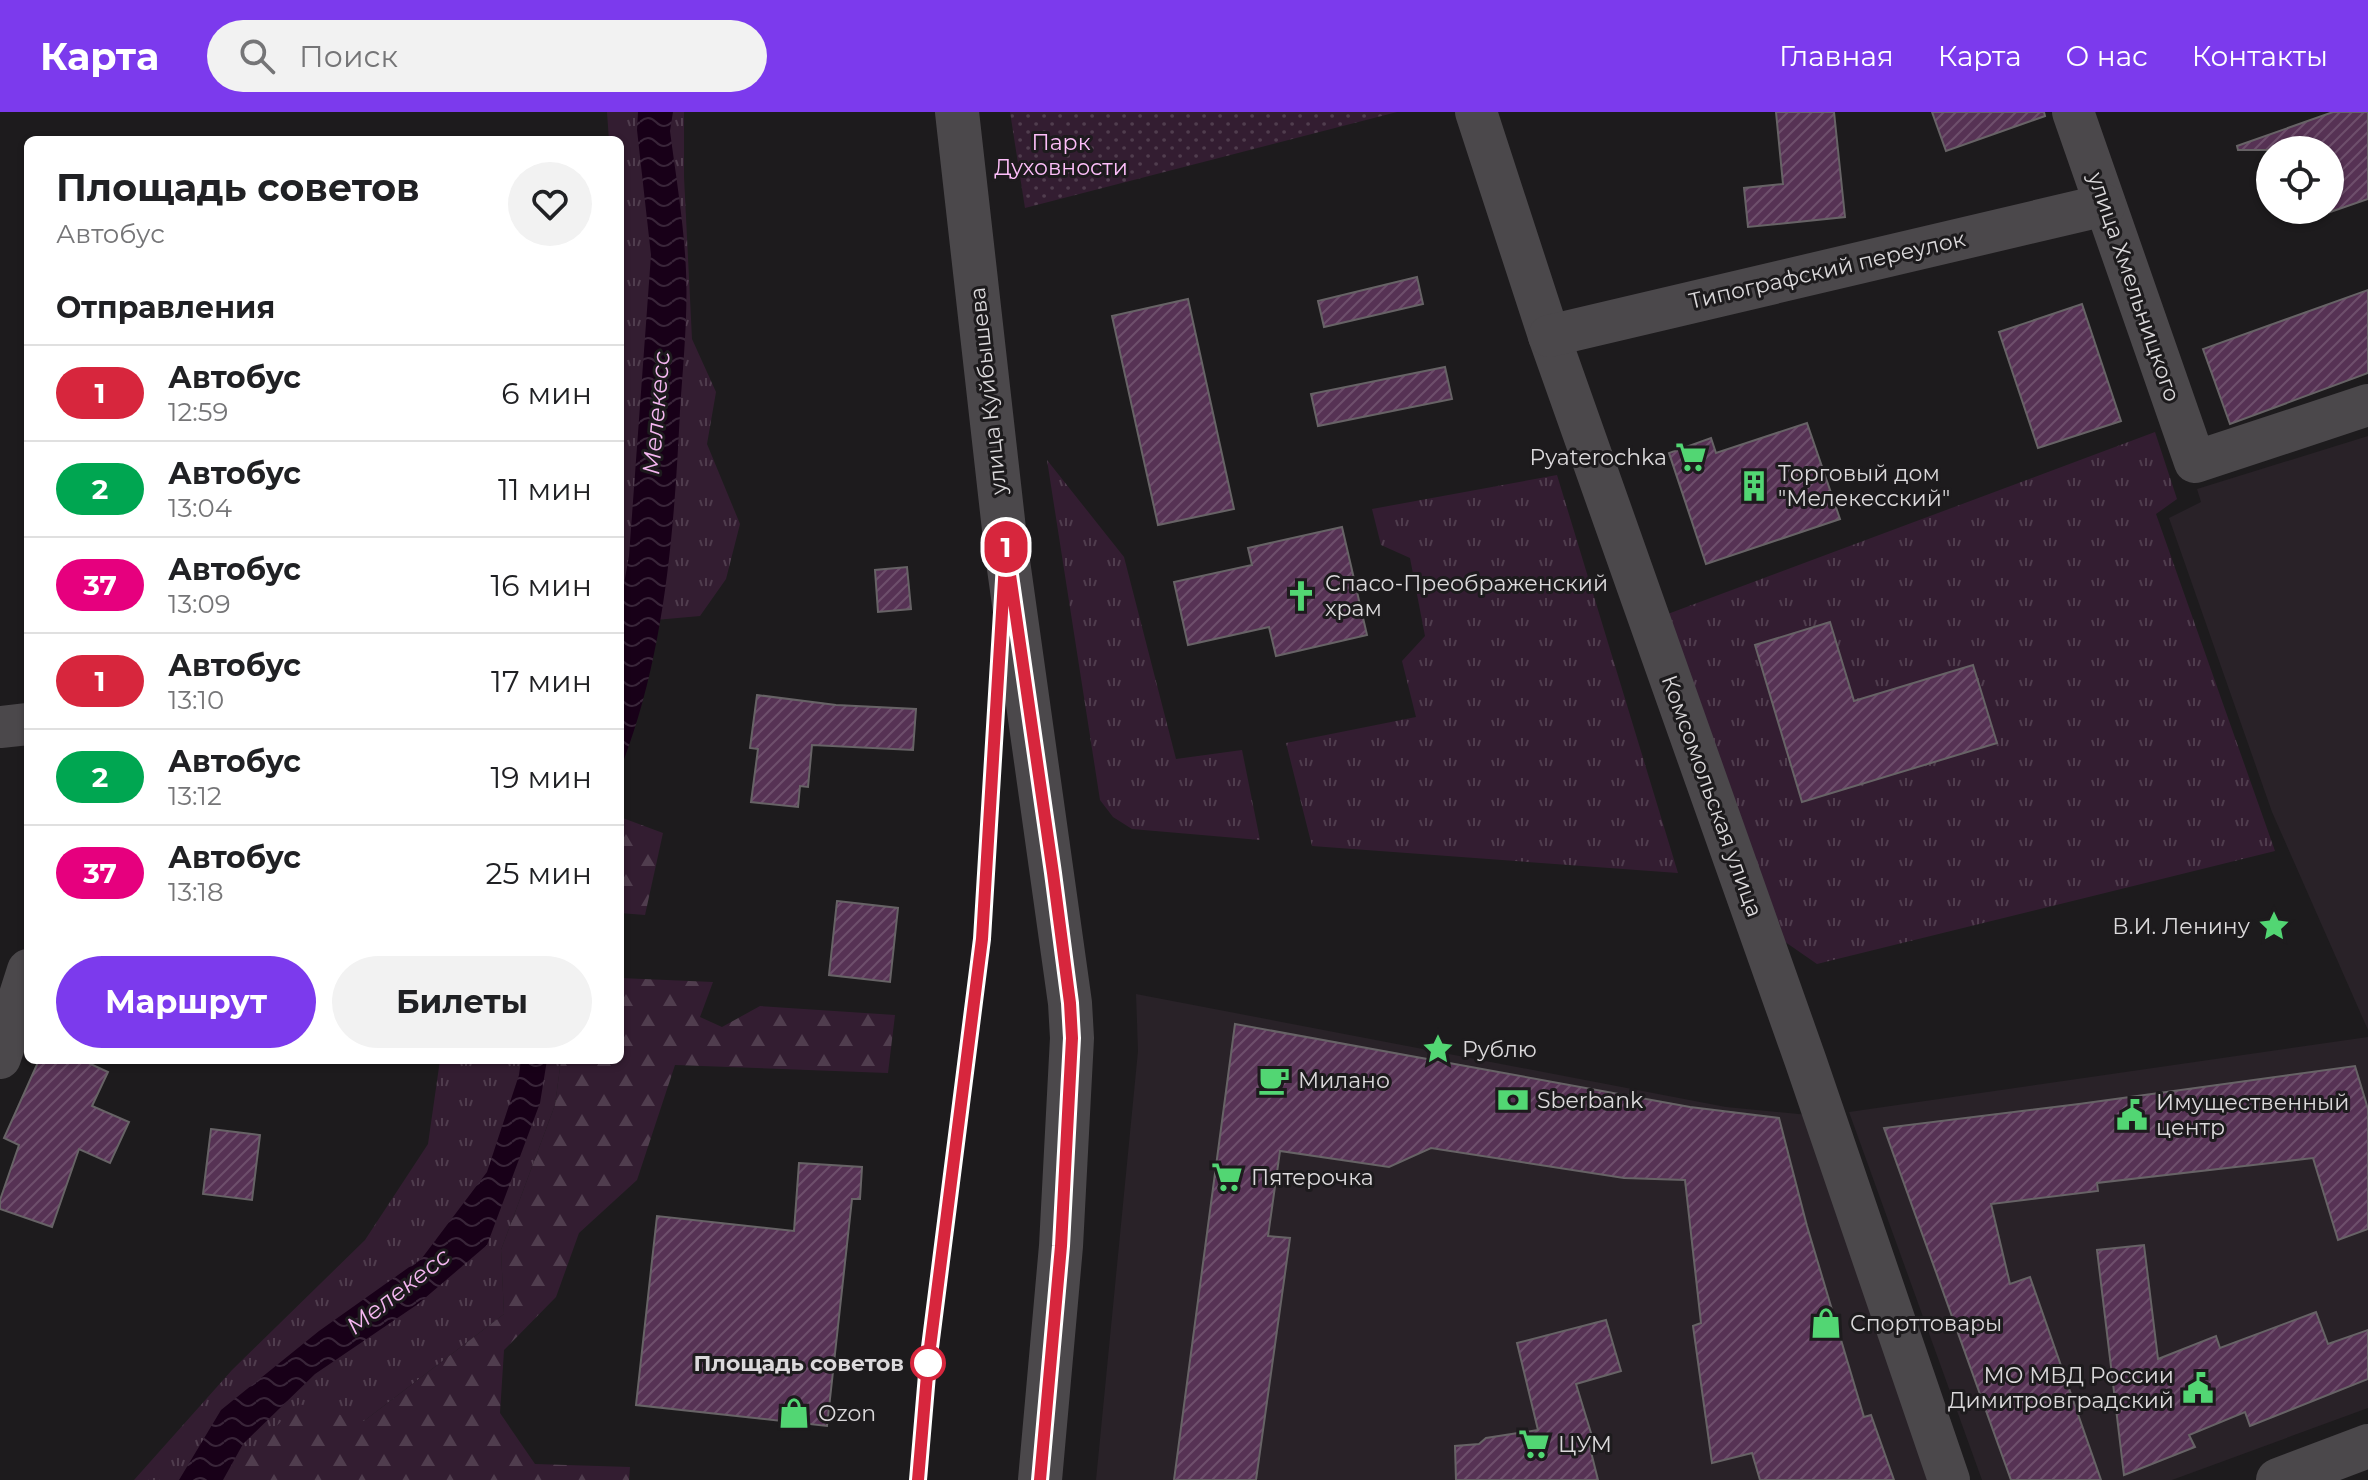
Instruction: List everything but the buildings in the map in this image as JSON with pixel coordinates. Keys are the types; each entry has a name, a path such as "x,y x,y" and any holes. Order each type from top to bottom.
{"main road":[{"name":"улица Куйбышева","path":"957,112 1006,547 1070,1003 1072,1038 1061,1246 1040,1480"},
{"path":"2278,1480 2368,1446"}],"street":[{"name":"Комсомольская улица","path":"1476,112 1549,336 1806,1062 1949,1480"},
{"name":"улица Хмельницкого","path":"2073,112 2195,462 2368,405"},
{"name":"Типографский переулок","path":"1549,336 2105,205"},
{"path":"0,727 24,724"},
{"path":"0,1058 24,983"}],"shaded area":[{"path":"2368,436 2368,1030 2272,812 2169,518 2201,502 2197,489"},
{"path":"1136,994 1726,1107 1809,1115 1932,1480 1096,1480 1138,1051"},
{"path":"2368,1037 2368,1408 2172,1480 1982,1480 1849,1112"}],"green space":[{"path":"607,112 684,112 692,339 716,392 707,444 740,524 726,579 700,616 655,620 627,712 624,745 624,136 609,136"},
{"name":"Парк Духовности","path":"1010,112 1397,112 1025,208"},
{"path":"2155,432 2177,499 2156,514 2275,851 1817,964 1778,937 1665,615"},
{"path":"1047,460 1124,557 1176,759 1242,750 1260,840 1132,829 1113,817 1100,800"},
{"path":"1557,475 1678,873 1312,846 1286,743 1416,717 1402,661 1425,636 1410,558 1381,545 1372,509"},
{"path":"624,818 663,833 645,915 624,913"},
{"path":"624,978 713,982 700,1017 722,1027 760,1006 895,1015 888,1073 675,1065 637,1180 579,1233 556,1297 504,1350 500,1413 535,1464 630,1467 629,1480 238,1480 250,1452 299,1404 364,1421 504,1314 501,1250 555,1105 560,1064 624,1064"},
{"path":"439,1064 560,1064 555,1105 501,1250 504,1314 364,1421 279,1480 134,1480 232,1370 365,1240 428,1144"}],"water":[{"name":"Мелекесс","path":"638,112 673,112 670,131 684,236 686,306 665,593 648,683 624,759 624,584 629,556 651,255 637,130"},
{"name":"Мелекесс","path":"520,1064 546,1064 540,1103 487,1245 418,1304 315,1374 243,1444 223,1480 179,1480 221,1410 319,1331 422,1258 487,1172"}],"bus line":[{"name":"1","path":"918,1480 928,1363 982,939 1006,547 1053,873 1072,1038 1061,1246 1040,1480"}],"place":[{"name":"Pyaterochka","path":"1691,457"},
{"name":"Торговый дом \"Мелекесский\"","path":"1754,486"},
{"name":"Спасо-Преображенский храм","path":"1301,596"},
{"name":"В.И. Ленину","path":"2274,926"},
{"name":"Рублю","path":"1438,1049"},
{"name":"Милано","path":"1274,1080"},
{"name":"Sberbank","path":"1513,1100"},
{"name":"Имущественный центр","path":"2132,1115"},
{"name":"Пятерочка","path":"1227,1177"},
{"name":"Спорттовары","path":"1826,1323"},
{"name":"Площадь советов","path":"928,1363"},
{"name":"МО МВД России Димитровградский","path":"2198,1388"},
{"name":"Ozon","path":"794,1413"},
{"name":"ЦУМ","path":"1534,1444"}]}
